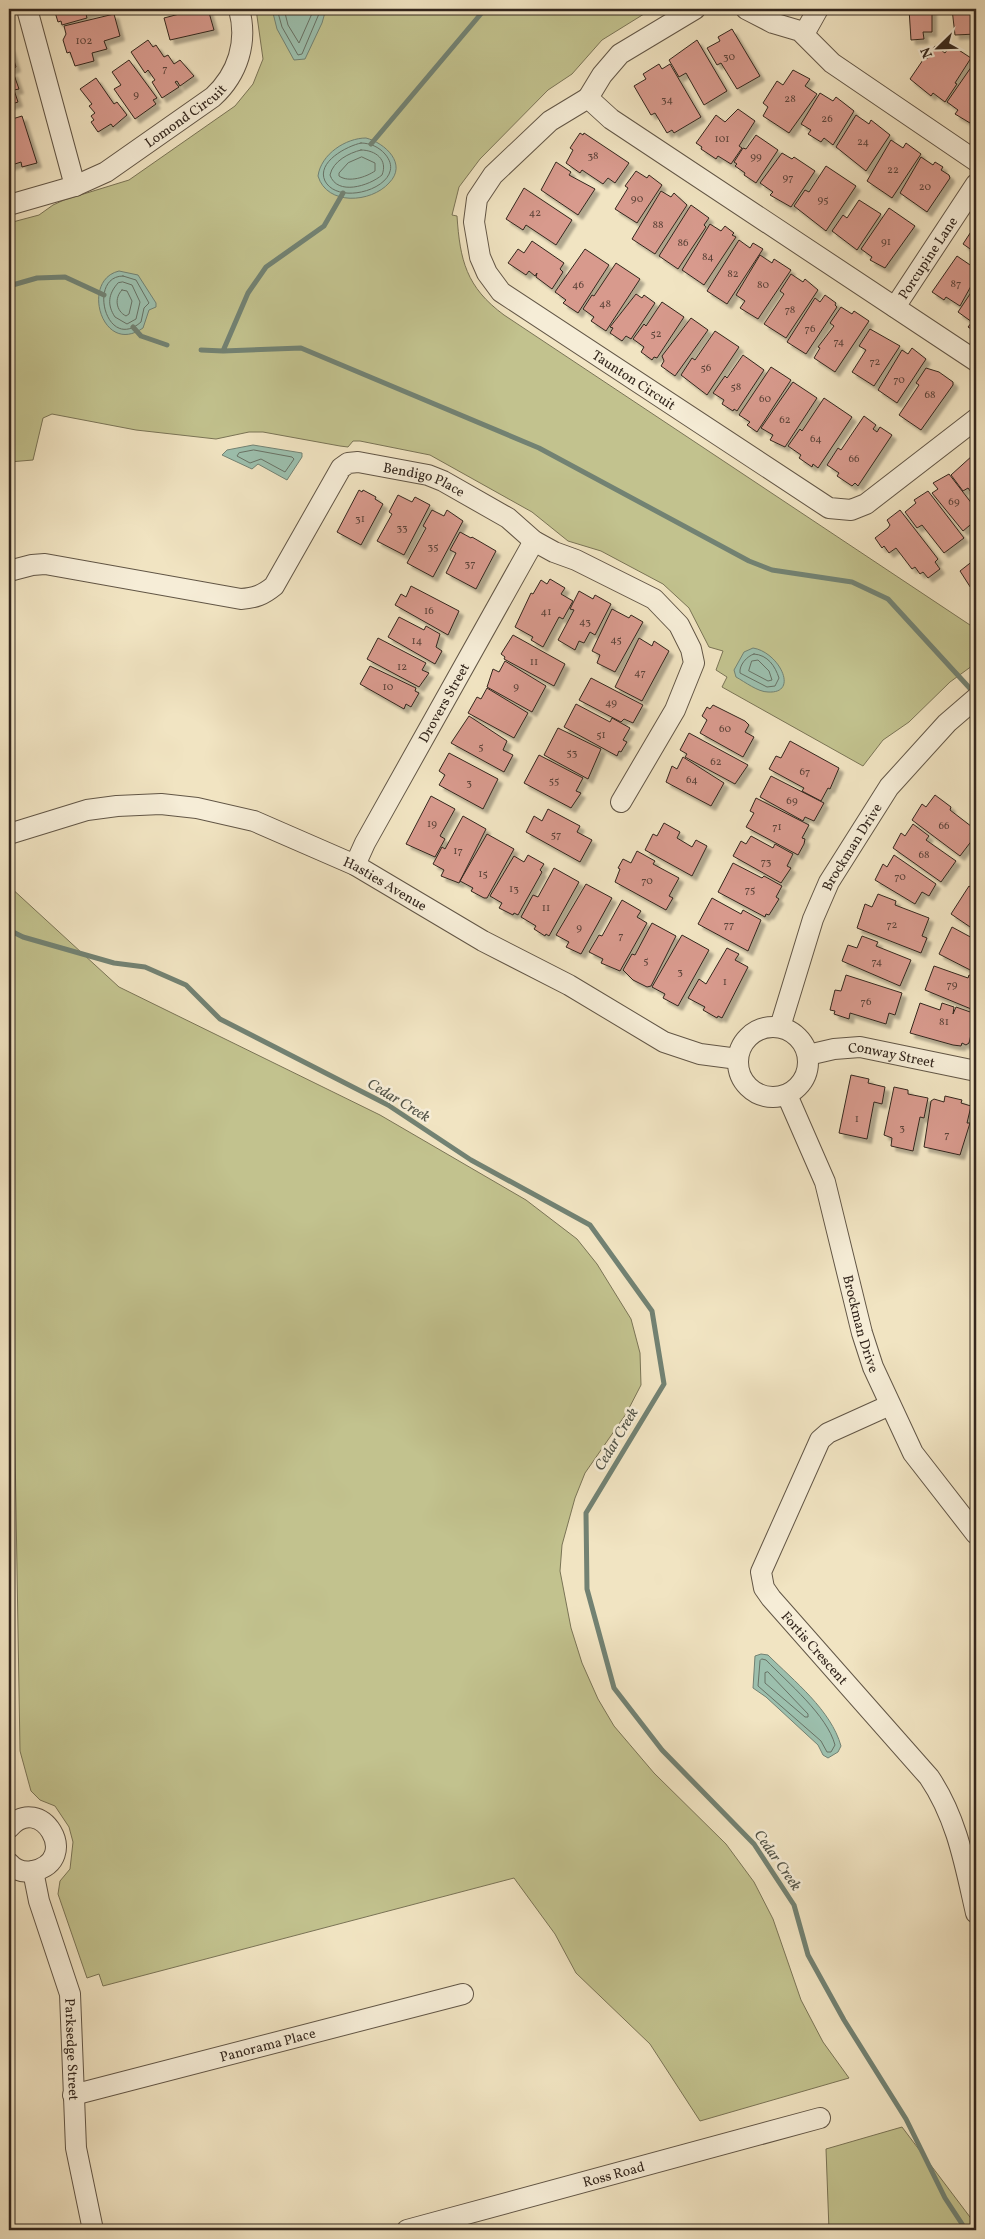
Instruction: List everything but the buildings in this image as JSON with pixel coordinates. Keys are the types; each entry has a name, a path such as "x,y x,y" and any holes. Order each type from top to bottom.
{"street":[{"path":"27,9 75,186"},
{"name":"Lomond Circuit","path":"9,206 75,186 114,168 205,104 225,86 237,64 242,31 239,9"},
{"name":"Taunton Circuit","path":"695,9 620,54 606,69 588,98 550,121 493,175 477,199 474,222 480,257 491,280 507,296 818,502 834,510 851,510 870,502 976,419"},
{"path":"746,9 773,23 796,28 832,63 976,161"},
{"path":"804,34 818,9"},
{"path":"588,98 611,119 976,361"},
{"name":"Porcupine Lane","path":"895,307 976,184"},
{"name":"Bendigo Place","path":"9,571 45,564 241,599 254,598 264,594 274,586 338,473 348,464 358,462 428,474 508,518 534,541 654,598 679,625 691,649 694,663 675,710 621,802"},
{"name":"Drovers Street","path":"355,865 370,834 534,541"},
{"name":"Brockman Drive","path":"780,1027 813,919 829,882 883,794 909,762 947,722 976,698"},
{"name":"Hasties Avenue","path":"10,828 87,810 117,806 170,805 197,808 254,821 355,865 483,941 569,985 664,1042 700,1054 738,1059"},
{"path":"768,1027 780,1027 798,1037 808,1054 808,1066 804,1078 797,1088 776,1098 763,1096 752,1091 744,1082 739,1071 738,1059 741,1047 748,1037 757,1030 768,1027"},
{"name":"Conway Street","path":"808,1054 848,1046 860,1047 976,1071"},
{"name":"Brockman Drive","path":"787,1094 825,1182 862,1333 873,1366 913,1453 976,1534"},
{"name":"Fortis Crescent","path":"890,1405 828,1433 820,1440 764,1563 762,1572 764,1588 929,1777 943,1798 958,1838 976,1913"},
{"path":"9,1863 22,1871 41,1869 54,1857 56,1848 55,1836 50,1828 34,1818 10,1820"},
{"name":"Parksedge Street","path":"33,1871 39,1901 70,1994 72,2096 76,2148 93,2230"},
{"name":"Panorama Place","path":"72,2096 463,1994"},
{"name":"Ross Road","path":"407,2230 820,2118"}],"green space":[{"path":"256,9 652,9 602,40 572,74 548,90 480,159 459,187 452,215 457,216 460,246 467,272 481,294 504,315 976,629 976,663 950,682 909,722 883,740 863,766 722,687 727,677 716,670 723,651 709,647 689,608 663,584 601,551 568,541 532,512 430,455 360,441 353,441 348,447 263,432 249,432 216,439 136,430 52,414 43,418 33,460 9,462 9,223 39,215 64,200 129,180 235,106 253,84 263,59"},
{"path":"9,886 119,987 380,1115 526,1200 577,1239 597,1264 631,1319 640,1353 641,1385 626,1414 585,1473 575,1498 562,1545 560,1571 571,1628 582,1663 598,1699 614,1726 654,1773 726,1844 754,1882 773,1919 801,2000 823,2042 849,2078 700,2121 650,2044 576,1973 555,1934 514,1878 103,1986 99,1974 87,1978 58,1894 60,1881 70,1869 73,1842 69,1827 55,1806 40,1800 31,1791 20,1751 13,1326 9,1304"},
{"path":"902,2127 976,2225 976,2230 829,2230 826,2149"}],"water":[{"path":"272,9 326,9 322,23 305,59 294,60 277,29"},
{"path":"366,138 380,144 392,155 396,169 394,176 381,190 372,195 350,198 330,193 323,186 318,176 324,161 329,154 343,144"},
{"path":"119,271 138,275 156,303 156,307 149,310 143,328 129,334 116,333 107,325 101,314 99,301 101,288 107,277"},
{"path":"253,445 302,453 302,457 287,480 258,464 252,469 222,455 227,450"},
{"path":"753,648 762,651 778,664 784,680 783,687 778,691 768,692 760,690 736,677 734,670 744,652"},
{"path":"761,1654 768,1655 820,1708 836,1733 841,1746 838,1752 828,1758 823,1755 818,1745 766,1697 753,1688 755,1656"}],"waterway":[{"path":"371,144 485,9"},
{"path":"201,350 223,351 248,293 266,267 324,226 343,193"},
{"path":"9,286 37,278 65,277 104,295"},
{"path":"133,327 141,336 167,345"},
{"path":"223,351 301,348 539,448 749,561 772,570 852,582 888,599 976,695"},
{"name":"Cedar Creek","path":"9,930 23,937 114,963 145,967 186,985 220,1019 388,1105 471,1160 590,1225 652,1311 664,1384 586,1513 587,1589 614,1688 662,1750 754,1844 794,1905 808,1955 844,2020 906,2119 945,2198 966,2230"}]}
